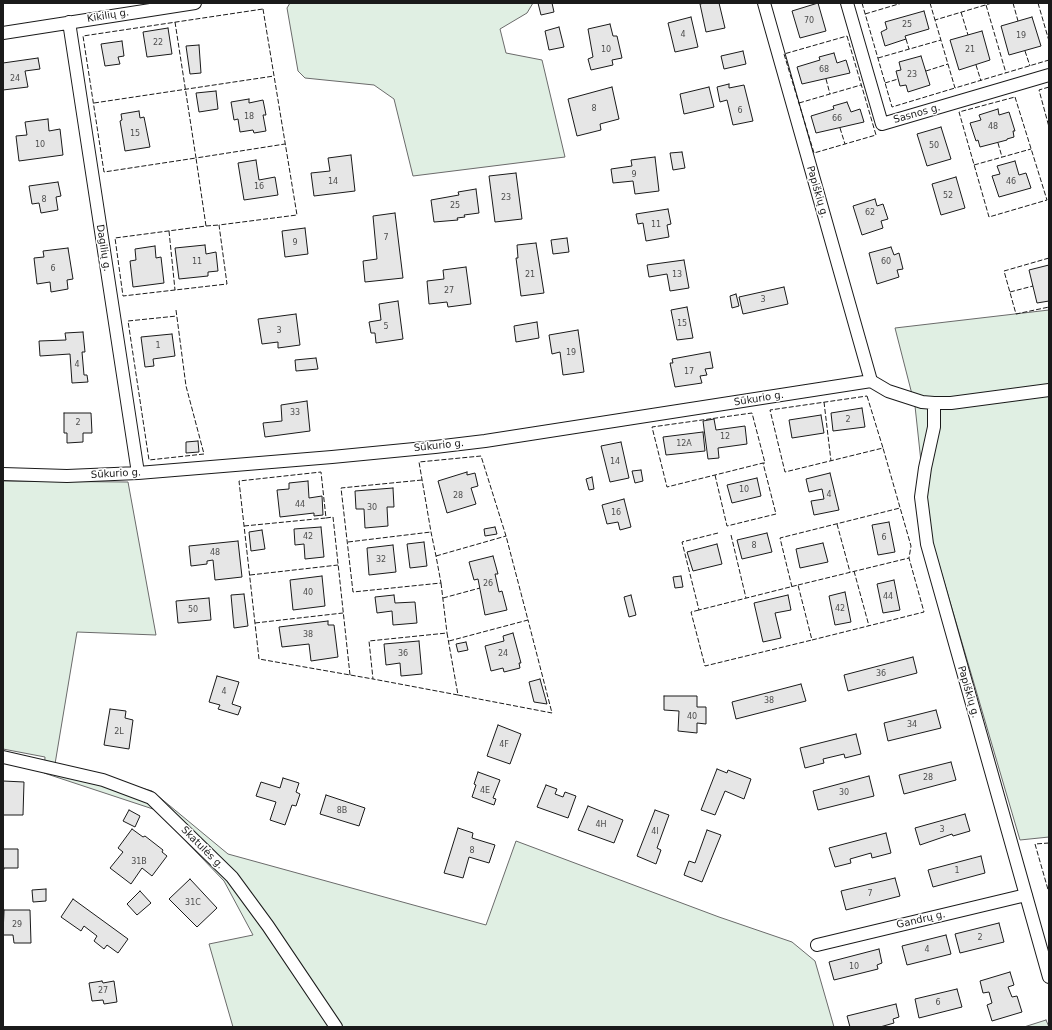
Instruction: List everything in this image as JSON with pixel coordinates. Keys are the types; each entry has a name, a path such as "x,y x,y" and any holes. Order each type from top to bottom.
{"street":[{"name":"Kikilių g.","path":"3,33 195,3"},
{"name":"Papiškių g.","path":"764,3 871,381"},
{"name":"Sasnos g.","path":"847,3 882,124 1049,75"},
{"name":"Dagilių g.","path":"69,22 138,473"},
{"path":"871,381 888,391 922,402 934,403 951,403 1049,390"},
{"name":"Sūkurio g.","path":"3,474 67,476 138,473 332,457 485,441 871,381"},
{"name":"Papiškių g.","path":"934,403 934,427 925,468 921,497 927,544 1049,977"},
{"name":"Skatulės g.","path":"3,757 103,780 151,798 232,877 268,926 336,1027"},
{"name":"Gandrų g.","path":"817,945 1026,895"}],"green space":[{"path":"290,3 533,3 527,13 500,29 506,53 542,60 565,157 413,176 394,99 374,85 305,78 298,71 287,8"},
{"path":"1049,310 1049,837 1020,840 928,527 915,406 895,328"},
{"path":"3,481 128,482 156,635 77,632 55,764 152,791 228,854 486,925 516,841 719,917 792,942 815,961 834,1027 233,1027 209,944 253,935 224,881 156,810 44,773 45,757 3,749"},
{"path":"1046,1020 1049,1027 1024,1027"}],"building":[{"path":"538,3 552,3 554,12 541,15"},
{"path":"719,3 725,28 706,32 700,4"},
{"path":"818,3 826,31 800,38 792,11"},
{"path":"924,11 929,29 905,36 906,39 885,46 881,32 887,29 885,22"},
{"path":"691,17 698,47 675,52 668,23"},
{"path":"1032,17 1041,46 1009,55 1001,26"},
{"path":"610,24 613,36 617,36 622,58 612,60 613,65 591,70 588,59 593,57 588,29"},
{"path":"559,27 564,47 549,50 545,31"},
{"path":"168,28 172,54 147,57 143,32"},
{"path":"982,31 990,60 959,70 950,40"},
{"path":"122,41 124,56 118,57 120,64 105,66 101,44"},
{"path":"199,45 201,73 190,74 186,46"},
{"path":"743,51 746,64 724,69 721,56"},
{"path":"834,53 837,63 846,60 850,73 802,84 797,67 820,60 819,57"},
{"path":"921,56 930,85 908,92 906,85 900,86 896,71 901,70 899,62"},
{"path":"38,58 40,69 25,71 28,87 3,90 3,63"},
{"path":"729,84 729,88 744,85 753,121 733,125 727,100 720,102 717,87"},
{"path":"612,87 619,119 600,124 601,130 577,136 568,99"},
{"path":"709,87 714,107 684,114 680,94"},
{"path":"216,91 218,109 199,112 196,93"},
{"path":"249,99 249,103 263,100 266,115 263,115 266,131 254,133 253,130 240,132 238,119 234,120 231,102"},
{"path":"847,102 851,112 860,109 864,122 816,133 811,116 834,109 833,106"},
{"path":"998,109 999,115 1009,112 1015,131 1013,131 1014,137 980,147 978,140 976,141 970,123 981,120 979,115"},
{"path":"139,111 140,118 144,117 150,147 125,151 120,121 122,120 121,114"},
{"path":"48,119 49,131 60,129 63,155 19,161 16,136 27,135 25,122"},
{"path":"941,127 951,159 927,166 917,134"},
{"path":"682,152 685,168 673,170 670,153"},
{"path":"351,155 355,191 314,196 311,173 330,171 328,158"},
{"path":"655,157 659,191 635,194 633,181 613,183 611,169 632,166 631,160"},
{"path":"256,160 259,180 275,177 278,195 244,200 238,163"},
{"path":"1015,161 1019,175 1026,173 1031,188 999,197 992,176 1000,174 997,166"},
{"path":"516,173 522,219 495,222 489,176"},
{"path":"956,177 965,208 941,215 932,184"},
{"path":"58,182 61,196 56,197 58,210 41,213 39,203 32,204 29,186"},
{"path":"476,189 479,213 464,215 465,217 457,218 458,220 434,222 431,200 459,195 458,192"},
{"path":"875,199 877,206 883,204 888,219 881,221 883,228 862,235 853,206"},
{"path":"668,209 671,224 667,225 669,237 646,241 643,223 638,224 636,214"},
{"path":"395,213 403,278 365,282 363,261 377,259 373,216"},
{"path":"305,228 308,254 285,257 282,231"},
{"path":"567,238 569,252 553,254 551,240"},
{"path":"536,243 544,293 521,296 516,258 518,258 517,245"},
{"path":"205,245 206,254 216,252 218,271 208,272 208,276 179,279 175,248"},
{"path":"155,246 156,258 161,257 164,283 133,287 130,261 136,260 135,249"},
{"path":"891,247 894,255 899,253 903,269 897,270 899,277 877,284 869,253"},
{"path":"68,248 73,279 67,280 68,289 51,292 50,282 37,284 34,258 44,257 43,251"},
{"path":"684,260 689,288 670,291 667,274 649,277 647,265"},
{"path":"1049,265 1049,301 1037,303 1029,270"},
{"path":"466,267 471,304 448,307 447,302 429,304 427,281 444,279 443,270"},
{"path":"784,287 788,304 743,314 739,297"},
{"path":"736,294 739,306 732,308 730,296"},
{"path":"398,301 403,339 376,343 375,333 371,333 369,322 381,320 379,304"},
{"path":"687,307 693,338 677,340 671,310"},
{"path":"296,314 300,345 278,348 278,342 262,344 258,319"},
{"path":"537,322 539,338 516,342 514,326"},
{"path":"578,330 584,372 563,375 560,352 552,354 549,335"},
{"path":"83,332 85,352 82,352 84,375 87,375 88,382 72,383 70,354 40,356 39,341 66,340 65,333"},
{"path":"172,334 175,356 153,359 154,366 145,367 141,337"},
{"path":"710,352 713,368 705,369 707,375 700,376 702,383 675,387 670,363 673,363 672,359"},
{"path":"316,358 318,369 296,371 295,360"},
{"path":"307,401 310,431 265,437 263,423 282,421 281,405"},
{"path":"862,408 865,427 833,431 831,413"},
{"path":"64,413 91,413 92,433 83,433 83,442 67,443 67,433 64,433"},
{"path":"821,415 824,433 792,438 789,420"},
{"path":"714,419 716,430 745,426 747,444 718,448 719,458 708,459 703,421"},
{"path":"703,432 705,451 666,455 663,437"},
{"path":"198,441 199,452 186,453 186,442"},
{"path":"621,442 629,478 610,482 601,446"},
{"path":"641,470 643,481 635,483 632,471"},
{"path":"467,472 467,475 475,473 478,486 471,488 476,504 447,513 438,481"},
{"path":"830,473 839,510 814,515 811,501 824,499 822,489 809,492 806,479"},
{"path":"592,477 594,489 589,490 586,479"},
{"path":"757,478 761,496 732,503 727,485"},
{"path":"308,481 309,498 322,496 323,515 314,516 314,513 280,517 277,490 289,489 289,483"},
{"path":"393,488 394,507 387,507 388,526 365,528 364,509 356,509 355,491"},
{"path":"624,499 631,527 620,530 618,522 607,524 602,505"},
{"path":"889,522 895,552 878,555 872,525"},
{"path":"321,527 324,557 305,559 304,544 295,545 294,529"},
{"path":"495,527 497,534 485,536 484,529"},
{"path":"262,530 265,549 251,551 249,532"},
{"path":"767,533 772,552 742,559 737,540"},
{"path":"238,541 242,577 215,580 213,560 207,561 207,564 191,566 189,546"},
{"path":"424,542 427,566 410,568 407,544"},
{"path":"823,543 828,562 800,568 796,549"},
{"path":"717,544 722,564 693,571 687,552"},
{"path":"393,545 396,572 369,575 367,548"},
{"path":"493,556 498,574 495,574 499,592 502,591 507,610 485,615 478,579 474,580 469,562"},
{"path":"322,576 325,606 293,610 290,580"},
{"path":"681,576 683,587 675,588 673,577"},
{"path":"894,580 900,610 883,613 877,584"},
{"path":"845,592 851,622 835,625 829,596"},
{"path":"244,594 248,626 234,628 231,595"},
{"path":"394,595 395,603 415,602 417,623 393,625 392,611 377,613 375,597"},
{"path":"631,595 636,615 629,617 624,597"},
{"path":"788,595 791,610 775,613 781,638 763,642 754,603"},
{"path":"209,598 211,620 178,623 176,601"},
{"path":"328,621 328,625 334,625 338,657 311,661 309,644 282,647 279,627"},
{"path":"513,633 521,663 519,663 520,668 504,672 503,668 491,671 485,646 504,641 503,636"},
{"path":"419,641 422,674 401,676 400,663 386,665 384,644"},
{"path":"466,642 468,650 458,652 456,644"},
{"path":"913,657 917,673 848,691 844,675"},
{"path":"217,676 239,682 232,704 241,707 238,715 218,709 220,705 209,702"},
{"path":"540,679 547,704 534,702 529,682"},
{"path":"801,684 806,701 736,719 732,702"},
{"path":"664,696 697,696 697,707 706,707 706,724 697,723 697,733 678,731 679,711 664,710"},
{"path":"110,709 126,711 125,718 133,720 129,749 104,745"},
{"path":"936,710 941,728 888,741 884,723"},
{"path":"498,725 521,734 510,764 487,756"},
{"path":"856,734 861,754 845,758 844,754 823,759 824,763 805,768 800,748"},
{"path":"951,762 956,780 904,794 899,775"},
{"path":"717,769 727,773 728,770 751,779 744,799 725,791 715,815 701,810"},
{"path":"478,772 500,780 493,798 496,799 494,805 472,797"},
{"path":"869,776 874,796 818,810 813,791"},
{"path":"283,778 299,783 296,792 300,794 296,806 292,805 285,825 270,820 276,802 256,796 261,782 280,788"},
{"path":"3,781 24,782 23,815 3,815"},
{"path":"546,785 557,789 555,794 563,797 565,792 576,796 568,818 537,807"},
{"path":"326,795 365,808 359,826 320,814"},
{"path":"588,806 623,820 614,843 578,830"},
{"path":"129,810 140,816 135,827 123,821"},
{"path":"655,810 669,815 657,848 661,850 656,864 637,856"},
{"path":"965,814 970,831 953,836 952,834 920,845 915,828"},
{"path":"458,828 473,833 472,838 495,845 489,863 469,857 463,878 444,873"},
{"path":"132,829 143,837 145,836 163,850 162,852 167,856 152,876 142,868 131,884 110,868 123,852 118,848"},
{"path":"707,830 721,835 702,882 684,875 689,861 695,863"},
{"path":"886,833 891,853 872,858 871,853 850,859 851,863 835,867 829,848"},
{"path":"3,849 18,849 18,868 4,868 3,873"},
{"path":"981,856 985,873 933,887 928,870"},
{"path":"895,878 900,896 846,910 841,891"},
{"path":"190,879 217,908 197,927 169,899"},
{"path":"46,889 46,901 33,902 32,890"},
{"path":"140,891 151,903 137,915 127,904"},
{"path":"73,899 128,939 118,953 107,945 104,949 94,941 97,936 84,926 81,931 61,917"},
{"path":"4,910 30,910 31,943 14,943 13,935 3,935"},
{"path":"999,923 1004,942 960,953 955,934"},
{"path":"946,935 951,954 907,965 902,946"},
{"path":"879,949 882,963 877,965 878,969 834,980 829,962"},
{"path":"1010,972 1014,985 1008,987 1012,997 1017,996 1022,1012 992,1021 987,1005 992,1003 989,992 983,993 980,981"},
{"path":"102,981 103,983 114,981 117,1002 104,1004 103,1000 92,1001 89,983"},
{"path":"957,989 962,1007 919,1018 915,999"},
{"path":"896,1004 899,1017 893,1019 894,1023 880,1027 850,1027 847,1016"}],"fence":[{"path":"862,3 892,107 955,88"},
{"path":"865,14 902,3"},
{"path":"930,3 935,20"},
{"path":"992,3 935,20 955,88 1049,60"},
{"path":"1013,3 1018,21"},
{"path":"1038,3 1049,41"},
{"path":"986,5 1006,73"},
{"path":"263,9 297,215 219,225 227,284 123,296 115,238 206,226 196,158 104,172 83,36 263,9"},
{"path":"961,12 968,35"},
{"path":"175,22 196,158 285,144"},
{"path":"847,36 876,135 814,153 784,54 847,36"},
{"path":"906,39 909,49"},
{"path":"878,58 941,40"},
{"path":"1025,51 1030,66"},
{"path":"926,71 948,64"},
{"path":"976,65 981,81"},
{"path":"94,103 274,76"},
{"path":"826,79 830,94"},
{"path":"885,83 898,79"},
{"path":"799,103 861,85"},
{"path":"1049,87 1039,90 1049,127"},
{"path":"1015,97 1047,200 989,217 959,112 1015,97"},
{"path":"840,128 845,144"},
{"path":"998,143 1002,157"},
{"path":"974,165 1031,149"},
{"path":"206,226 219,225"},
{"path":"169,231 175,290"},
{"path":"1049,258 1004,271 1016,314 1049,307"},
{"path":"1010,292 1033,286"},
{"path":"176,310 186,386 204,454 149,460 128,321 177,316"},
{"path":"867,396 883,448 785,472 770,410 867,396"},
{"path":"824,402 831,461"},
{"path":"715,475 727,526 776,514 763,463 667,487 652,427 752,413 765,463 763,463"},
{"path":"718,533 682,542 699,610 798,585 812,640 924,612 909,558 911,546 883,448"},
{"path":"422,480 341,488 353,592 441,583 419,462 481,456 506,536 528,620 449,641"},
{"path":"350,675 333,517 326,518 321,472 239,481 259,659 373,679"},
{"path":"792,587 780,538 900,508"},
{"path":"244,526 326,518"},
{"path":"837,524 850,572"},
{"path":"348,542 431,532"},
{"path":"731,535 746,598"},
{"path":"436,556 506,536"},
{"path":"798,585 909,558"},
{"path":"250,575 338,565"},
{"path":"854,571 869,626"},
{"path":"441,583 447,633"},
{"path":"443,598 480,588"},
{"path":"699,610 691,612 705,666 812,640"},
{"path":"255,623 343,613"},
{"path":"458,695 552,713 528,620"},
{"path":"447,633 458,695 373,679 369,641 447,633"},
{"path":"1049,843 1035,844 1049,893"}]}
